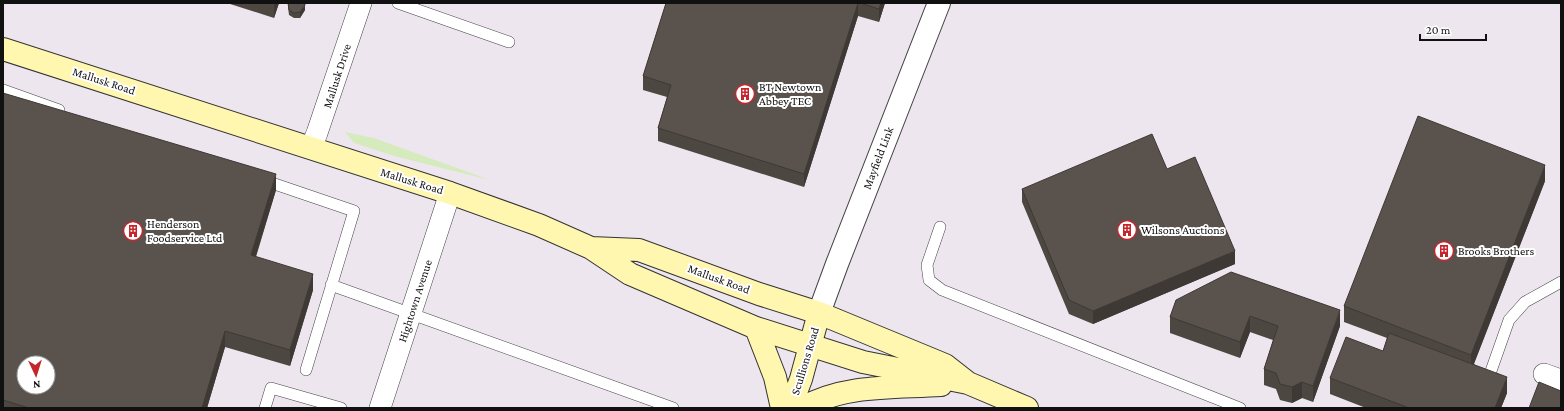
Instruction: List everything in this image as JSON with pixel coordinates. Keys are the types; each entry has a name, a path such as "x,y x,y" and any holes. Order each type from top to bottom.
{"main road":[{"name":"Mallusk Road","path":"3,49 450,193 539,225 591,248 639,250 770,298 819,313 945,365 968,383"},
{"path":"591,248 630,274 756,328 863,362 968,383 1027,408"},
{"name":"Scullions Road","path":"790,408 801,379 819,313"},
{"path":"756,328 775,376 782,408"},
{"path":"802,408 833,395 870,388 968,383"}],"street":[{"name":"Mallusk Drive","path":"311,148 361,3"},
{"name":"Mayfield Link","path":"819,313 836,264 939,3"},
{"name":"Hightown Avenue","path":"380,408 450,193"}],"lane":[{"path":"398,3 509,42"},
{"path":"3,90 71,114"},
{"path":"250,175 354,211 306,370"},
{"path":"940,227 927,265 928,280 942,290 1240,408"},
{"path":"1491,371 1509,320 1525,302 1561,282"},
{"path":"332,285 412,312 673,408"},
{"path":"264,408 271,388 341,408"}],"shaded area":[{"path":"3,3 1561,3 1561,408 3,408"}],"green space":[{"path":"345,132 374,138 489,180 394,156 354,143"},
{"path":"489,180 490,180 556,204"}],"building":[{"path":"288,3 305,3 305,5 300,12 294,13 289,10"},
{"name":"BT Newtown Abbey TEC","path":"666,3 858,3 804,174 658,128 671,85 643,76"},
{"path":"860,3 881,3 879,9"},
{"name":"Henderson Foodservice Ltd","path":"3,93 276,174 251,255 313,274 290,350 225,331 202,408 29,408 3,400"},
{"name":"Brooks Brothers","path":"1418,116 1545,165 1471,355 1344,306"},
{"name":"Wilsons Auctions","path":"1152,134 1167,169 1195,157 1235,251 1093,311 1069,300 1022,189"},
{"path":"1231,272 1340,310 1313,386 1302,382 1292,387 1280,384 1276,373 1264,369 1278,326 1250,316 1240,342 1170,317 1176,300"},
{"path":"1389,333 1507,377 1495,408 1409,408 1330,378 1346,337 1383,351"},
{"path":"1539,382 1561,391 1561,408 1529,408"}],"place":[{"name":"BT Newtown Abbey TEC","path":"745,94"},
{"name":"Wilsons Auctions","path":"1127,230"},
{"name":"Henderson Foodservice Ltd","path":"133,231"},
{"name":"Brooks Brothers","path":"1444,251"}]}
